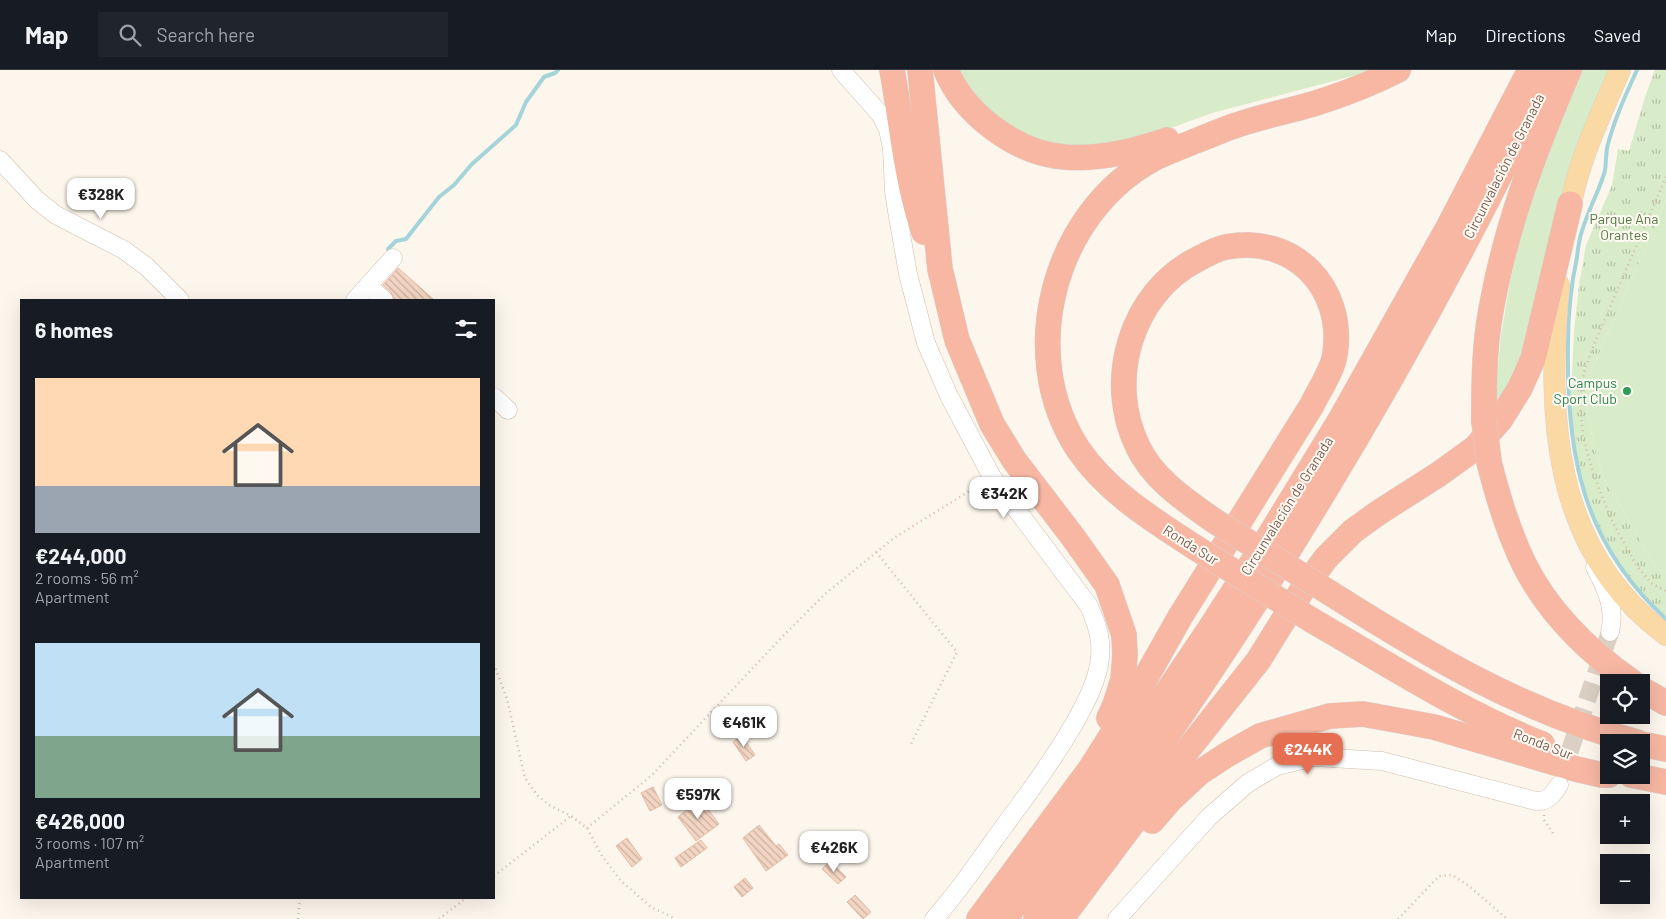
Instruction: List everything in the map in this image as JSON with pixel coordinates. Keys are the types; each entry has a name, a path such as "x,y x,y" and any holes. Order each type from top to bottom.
{"highway":[{"path":"892,70 909,173 920,219 933,257 940,269"},
{"path":"920,70 940,269 957,340 992,424 1014,460 1107,585 1124,635 1123,680 1116,705 1098,741 1065,790 1058,814"},
{"path":"946,70 964,101 986,123 1007,138 1032,150 1064,157 1103,156 1140,149 1216,126 1240,124 1340,95 1398,70"},
{"name":"Circunvalación de Granada","path":"1005,919 1065,839 1147,722 1212,626 1273,529 1339,422 1449,226 1530,70"},
{"name":"Circunvalación de Granada","path":"1036,919 1165,738 1257,602 1289,550 1358,435 1476,224 1551,70"},
{"path":"1569,70 1530,164 1515,209 1499,268 1489,324 1484,376 1484,421 1489,462 1498,498 1525,566 1551,606 1589,648 1620,674"},
{"name":"Ronda Sur","path":"1240,124 1179,147 1152,160 1121,182 1094,208 1075,237 1062,264 1054,288 1048,344 1051,381 1059,410 1069,434 1098,474 1122,497 1196,548 1313,621 1473,714 1512,732 1600,764"},
{"path":"1061,919 1180,760 1258,661 1326,558 1353,531 1475,448 1500,420 1520,388 1533,360 1570,204"},
{"path":"980,919 1091,768 1127,711 1180,617 1233,532 1312,405 1335,356 1337,333 1333,311 1325,290 1312,272 1300,261 1283,252 1262,246 1225,247 1188,264 1171,276 1142,313 1126,354 1123,380 1124,402 1130,429 1138,449 1152,470 1172,489 1213,520 1233,532 1330,593 1391,631 1463,673 1523,703 1603,734"},
{"path":"1650,694 1666,703"},
{"path":"1076,899 1106,873 1170,800 1199,773 1260,736 1330,716 1363,714 1434,727 1600,775"},
{"path":"1650,746 1666,749"},
{"path":"1650,779 1666,782"}],"main road":[{"path":"1620,70 1591,138 1570,204 1556,319 1555,379 1559,443 1563,471 1574,510 1582,532 1596,558 1612,581 1638,610 1666,635"}],"street":[{"path":"841,70 880,114 888,129 892,149 894,191 908,274 926,343 949,396 992,477 1089,606 1098,629 1100,644 1099,665 1093,686 1058,752 934,919"},
{"path":"0,160 37,200 56,215 124,250 147,267 179,299"},
{"path":"356,299 393,258"},
{"path":"368,286 383,299"},
{"path":"495,398 508,410"},
{"path":"1582,532 1585,547 1603,582 1610,601 1613,614 1610,632"},
{"path":"1117,919 1209,817 1248,783 1277,766 1314,758 1382,761 1543,802 1559,784"}],"path":[{"path":"1666,177 1594,342 1584,372 1580,404 1583,436 1593,473 1611,519 1636,565 1652,583 1666,591"},
{"path":"587,828 652,776 783,636 825,594 894,538 992,477"},
{"path":"876,552 957,652 911,744"},
{"path":"495,667 507,699 525,778 536,795 587,828 602,856 621,881 651,908 670,918 676,919"},
{"path":"1543,802 1544,820 1554,835"},
{"path":"495,875 571,816"},
{"path":"1398,919 1439,876 1452,875 1469,886 1507,919"},
{"path":"298,919 300,899"},
{"path":"440,919 465,899"}],"green space":[{"path":"959,70 1369,70 1212,113 1125,145 1061,148 1028,137 1000,120 971,90"},
{"path":"1582,70 1609,70 1535,335 1498,416 1496,382 1501,335 1510,282 1523,226 1541,164 1568,97"},
{"name":"Parque Ana Orantes","path":"1655,70 1666,70 1666,200 1590,374 1587,407 1602,475 1656,568 1666,573 1666,618 1629,579 1611,553 1596,522 1584,489 1576,455 1570,413 1574,331 1586,245 1612,185 1618,149 1629,151"},
{"name":"Campus Sport Club","path":"1666,200 1666,573 1656,568 1602,475 1587,407 1590,374"}],"building":[{"path":"398,268 433,299 394,299 391,292 383,285"},
{"path":"742,736 755,755 746,761 733,742"},
{"path":"653,787 662,805 650,811 641,793"},
{"path":"700,799 719,824 696,841 678,817"},
{"path":"759,825 776,846 779,844 788,855 766,871 743,838"},
{"path":"627,838 642,859 632,867 616,846"},
{"path":"701,840 707,848 681,867 675,858"},
{"path":"830,861 846,877 838,884 822,869"},
{"path":"745,878 753,888 742,897 734,887"},
{"path":"855,895 871,912 863,919 847,902"}],"waterway":[{"path":"388,249 396,241 406,239 439,197 454,185 472,164 516,125 526,102 544,77 558,70"},
{"path":"1637,70 1614,125 1607,148 1604,174 1579,240 1569,310 1568,384 1576,459 1585,494 1598,527 1615,559 1638,590 1666,619"}],"tunnel":[{"path":"1561,777 1610,632"}],"place":[{"name":"Campus Sport Club","path":"1627,391"}]}
